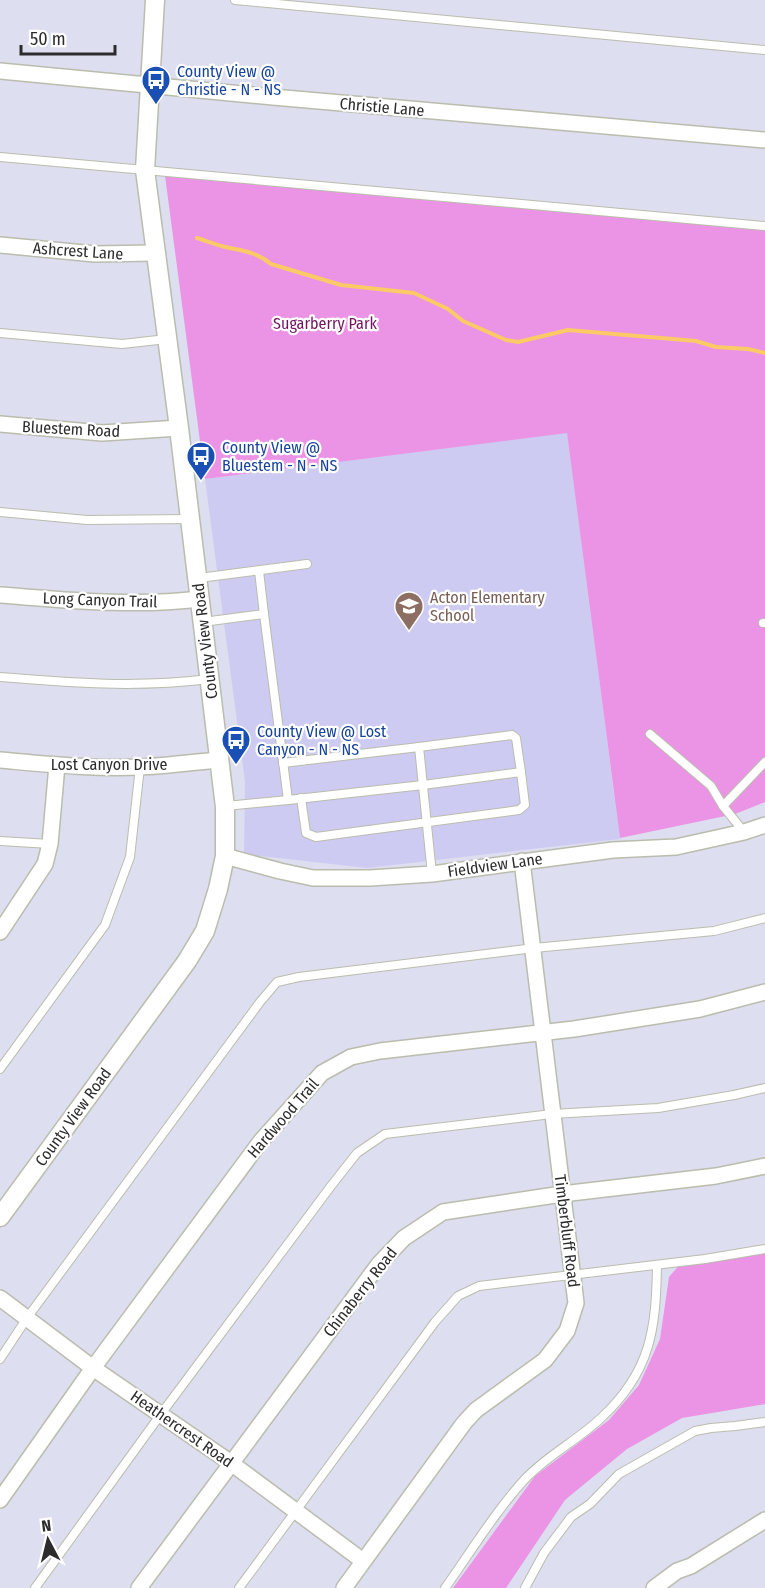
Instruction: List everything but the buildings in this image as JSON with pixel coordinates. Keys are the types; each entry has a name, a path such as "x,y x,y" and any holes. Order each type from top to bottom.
{"street":[{"name":"County View Road","path":"0,1217 187,961 205,931 225,856 225,807 145,170 155,0"},
{"name":"Christie Lane","path":"0,71 765,140"},
{"name":"Ashcrest Lane","path":"0,245 95,254 155,253"},
{"name":"Bluestem Road","path":"0,424 102,433 179,428"},
{"name":"Long Canyon Trail","path":"0,595 118,604 200,598"},
{"name":"Lost Canyon Drive","path":"0,760 57,765 140,767 219,759"},
{"path":"0,932 45,864 50,844 57,765"},
{"name":"Fieldview Lane","path":"225,856 280,872 313,878 370,878 432,874 613,850 676,848 765,825"},
{"name":"Timberbluff Road","path":"344,1588 464,1423 476,1410 545,1360 567,1331 576,1303 522,861"},
{"name":"Hardwood Trail","path":"0,1500 93,1368 261,1141 322,1073 351,1057 380,1051 543,1032 700,1009 765,992"},
{"name":"Chinaberry Road","path":"139,1588 379,1264 404,1238 443,1212 562,1194 716,1176 765,1166"},
{"name":"Heathercrest Road","path":"0,1298 93,1368 231,1463 363,1561"},
{"path":"654,1588 677,1571 691,1566 765,1520"}],"lane":[{"path":"236,0 765,50"},
{"path":"0,157 765,226"},
{"path":"0,333 122,344 167,339"},
{"path":"0,512 87,520 190,519"},
{"path":"197,579 307,564"},
{"path":"260,571 288,800"},
{"path":"202,622 264,614"},
{"path":"0,677 107,685 166,684 209,679"},
{"path":"650,734 711,786 723,806 744,832"},
{"path":"283,763 512,735 516,738 525,805 519,810 316,837 306,833 301,798"},
{"path":"419,747 432,874"},
{"path":"723,806 765,762"},
{"path":"0,1069 105,926 130,857 140,767"},
{"path":"225,807 521,772"},
{"path":"0,841 50,844"},
{"path":"0,1359 27,1318 277,982 299,977 534,948 714,931 765,918"},
{"path":"35,1588 331,1186 357,1153 384,1134 552,1113 658,1108 765,1088"},
{"path":"239,1588 435,1322 458,1296 480,1286 574,1276 765,1249"},
{"path":"445,1588 526,1479 549,1456 601,1419 630,1386 648,1351 655,1319 657,1265"},
{"path":"525,1588 544,1553 571,1517 590,1504 619,1474 695,1431 765,1422"}],"shaded area":[{"name":"Acton Elementary School","path":"567,432 620,839 367,868 244,854 245,782 205,479"}],"green space":[{"name":"Sugarberry Park","path":"164,168 765,223 765,802 735,814 620,838 567,433 205,479"},
{"path":"765,1247 765,1404 682,1418 627,1449 565,1500 506,1588 453,1588 535,1476 609,1420 639,1385 660,1339 669,1277 681,1263"}],"waterway":[{"path":"197,238 250,252 271,264 341,285 414,293 448,309 463,321 506,340 518,342 568,330 696,341 716,347 748,349 765,353"}],"place":[{"name":"County View @ Christie - N - NS","path":"156,106"},
{"name":"County View @ Bluestem - N - NS","path":"201,482"},
{"name":"Acton Elementary School","path":"409,632"},
{"name":"County View @ Lost Canyon - N - NS","path":"236,766"}]}
